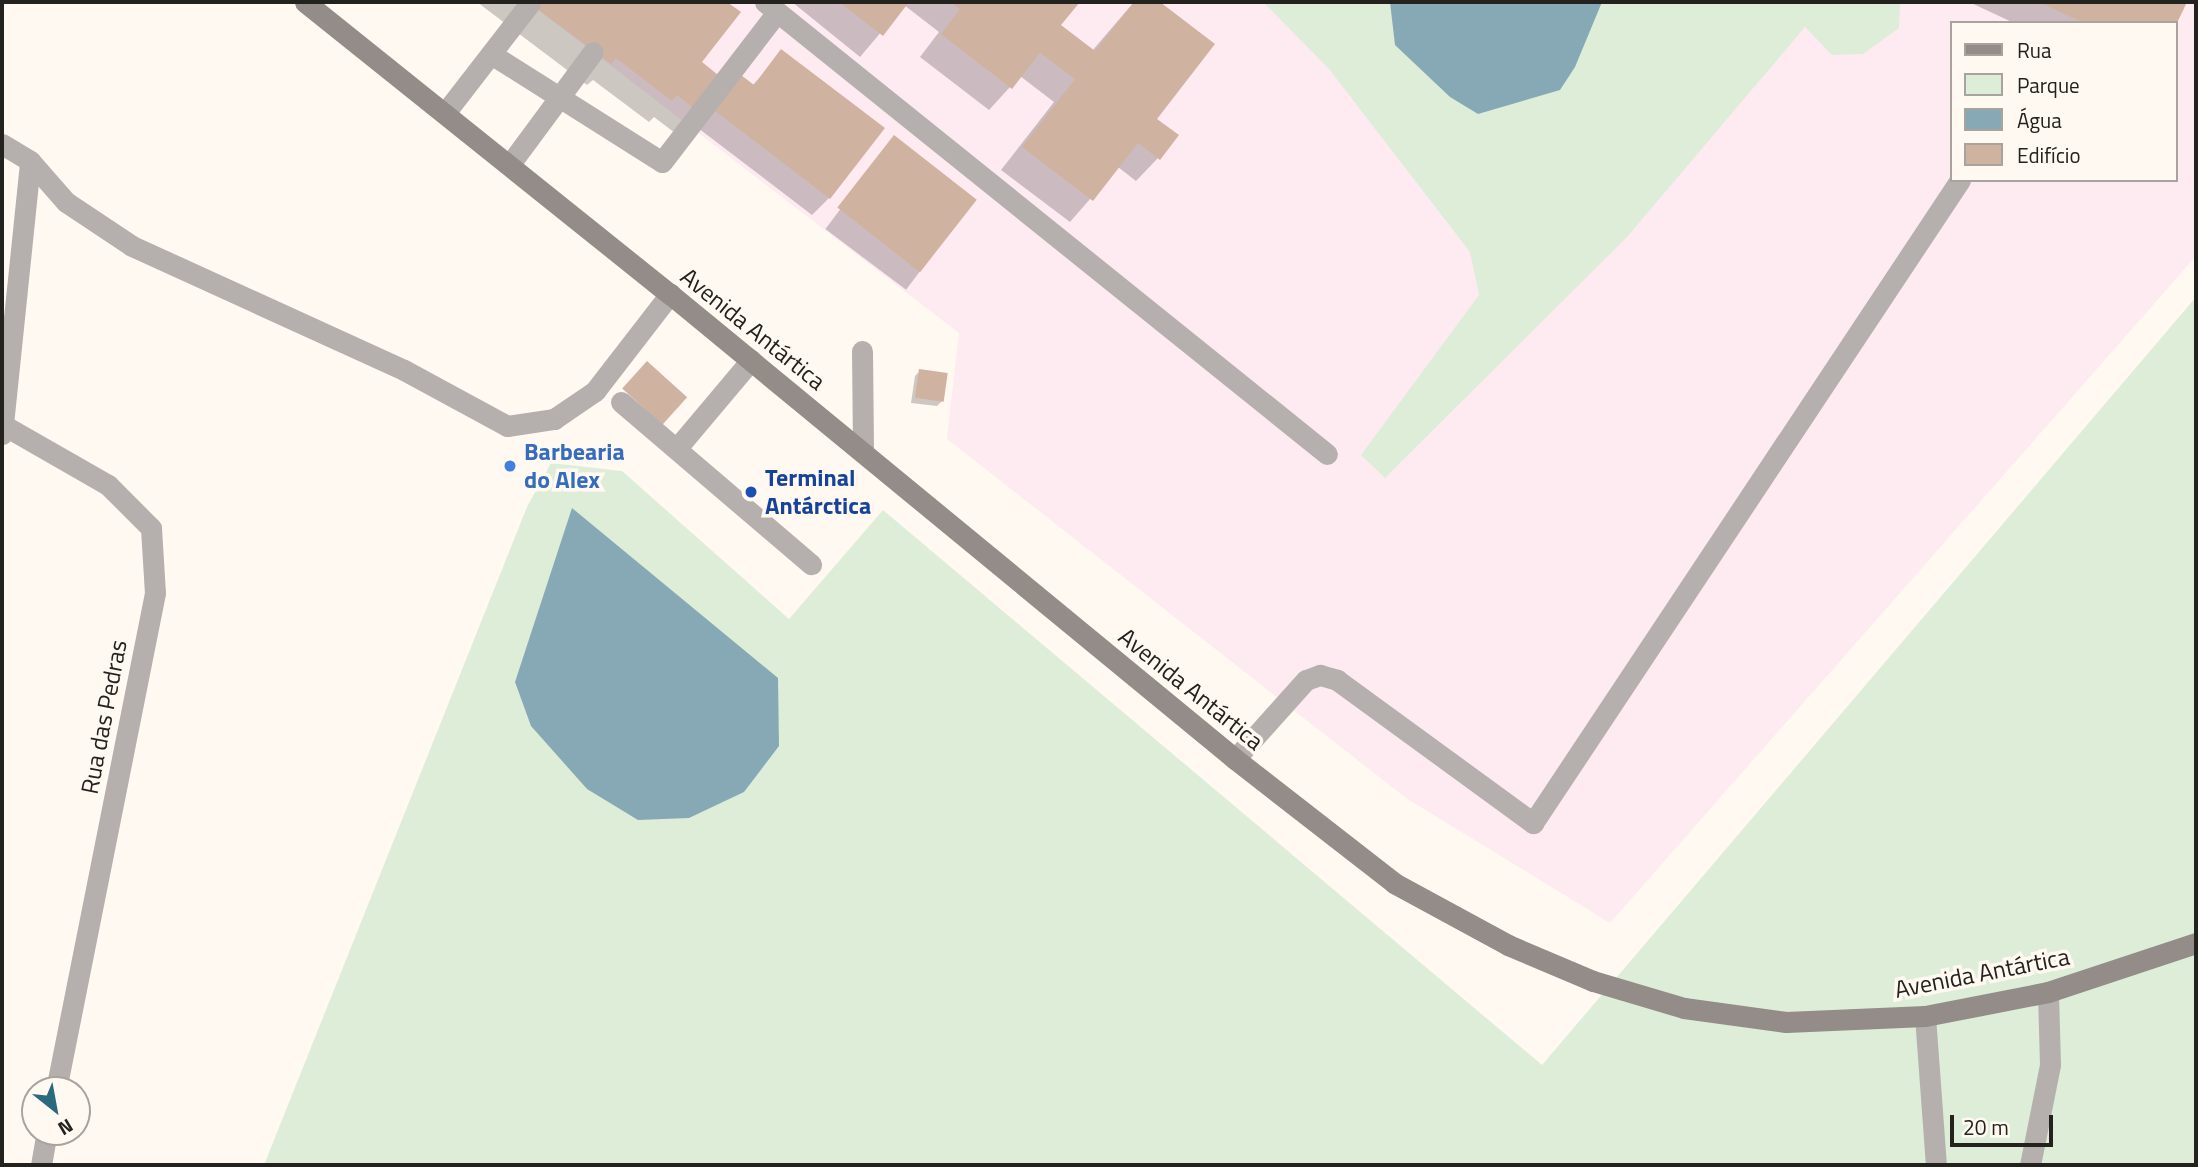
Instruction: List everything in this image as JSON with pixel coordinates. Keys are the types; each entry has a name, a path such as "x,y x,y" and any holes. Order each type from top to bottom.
{"main road":[{"name":"Avenida Antártica","path":"305,2 670,294 1235,759 1394,883 1508,946 1593,981 1684,1008 1786,1022 1926,1016 2048,992 2196,943"}],"street":[{"path":"445,113 530,3"},
{"path":"491,54 662,162 771,7 1327,454"},
{"path":"510,164 593,52"},
{"path":"2,144 30,161 66,202 132,246 404,370 507,426 554,419 595,391 670,294"},
{"path":"3,430 30,161"},
{"path":"1235,759 1306,680 1320,676 1337,680 1533,823 1959,182"},
{"path":"862,351 863,452"},
{"path":"677,448 751,360"},
{"path":"621,402 811,564"},
{"name":"Rua das Pedras","path":"3,430 108,485 151,528 155,593 59,1076"},
{"path":"2030,1165 2050,1065 2048,992"},
{"path":"1926,1016 1936,1165"},
{"path":"41,1165 44,1146"}],"shaded area":[{"path":"528,2 2196,2 2196,256 1610,923 1406,798 947,439 959,333"}],"green space":[{"path":"1263,2 1900,2 1899,28 1863,54 1832,55 1805,27 1627,237 1385,478 1361,455 1479,295 1470,252 1329,69"},
{"path":"2196,297 2196,1165 264,1165 527,507 551,463 622,471 789,619 883,510 1542,1065"}],"water":[{"path":"1390,2 1602,2 1575,67 1560,90 1478,114 1450,97 1395,45"},
{"path":"572,508 778,678 779,746 744,792 689,818 638,820 587,789 531,726 515,682"}],"building":[{"path":"528,2 727,2 741,12 702,62 723,79 698,112 677,95 672,101 616,58 611,64"},
{"path":"839,2 909,2 883,36"},
{"path":"950,2 1080,2 1061,25 1095,51 1134,2 1160,2 1215,44 1157,119 1179,135 1160,160 1138,143 1093,201 1022,147 1075,79 1040,53 1012,89 941,34 960,9"},
{"path":"2039,2 2187,2 2177,23 2080,21"},
{"path":"781,49 885,128 830,199 714,110 741,75 754,85"},
{"path":"894,135 977,200 920,272 837,207"},
{"path":"647,361 687,397 662,425 622,388"},
{"path":"919,369 948,373 944,402 915,398"}],"place":[{"name":"Barbearia do Alex","path":"510,466"},
{"name":"Terminal Antárctica","path":"751,492"}]}
